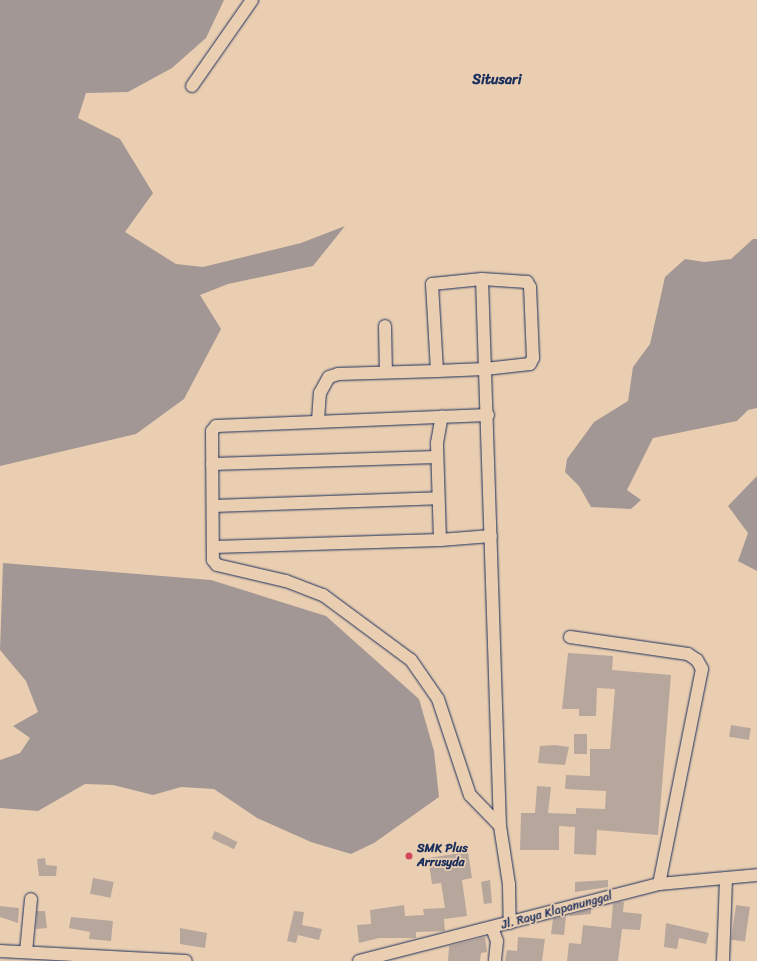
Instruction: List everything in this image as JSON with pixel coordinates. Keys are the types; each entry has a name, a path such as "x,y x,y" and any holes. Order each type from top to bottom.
{"street":[{"path":"192,86 252,0"},
{"path":"482,280 488,415 500,826 509,884 510,923"},
{"path":"318,420 320,393 329,377 386,372 437,371 485,369 525,366 534,358 530,287 522,280 482,280 432,284 437,371"},
{"path":"384,326 386,372"},
{"path":"488,415 318,420 216,426 212,431 213,560 217,565 286,581 323,595 420,669 438,699 470,795 500,826"},
{"path":"440,540 437,457 442,416"},
{"path":"212,464 437,457"},
{"path":"213,506 438,498"},
{"path":"214,547 440,540 491,536"},
{"path":"570,637 688,654 697,660 702,670 659,884"},
{"name":"Jl. Raya Klapanunggal","path":"359,961 659,884 757,875"},
{"path":"723,961 726,878"},
{"path":"26,952 31,899"},
{"path":"492,928 497,941 495,961"},
{"path":"0,951 186,961"}],"shaded area":[{"path":"0,0 224,0 206,38 172,68 128,92 86,93 78,118 120,139 153,193 125,232 176,264 203,267 301,243 345,226 313,266 228,284 200,295 221,329 184,399 136,434 0,466"},
{"path":"753,239 757,239 757,408 748,410 737,421 653,438 627,490 641,500 631,509 591,507 579,486 565,472 567,459 594,422 628,401 633,367 650,344 665,277 685,259 704,262 731,259"},
{"path":"757,476 757,571 738,561 748,533 728,506"},
{"path":"3,563 211,580 326,616 419,699 434,751 439,797 374,843 351,854 311,842 257,818 214,789 181,787 153,795 113,785 85,784 38,811 0,808 0,760 20,753 30,738 13,726 38,712 26,681 0,650"}],"building":[{"path":"568,653 613,656 612,670 671,675 658,835 597,830 596,855 574,854 575,827 559,826 559,850 520,850 521,813 535,813 537,786 551,787 548,813 576,814 576,808 605,809 606,791 565,789 566,775 590,776 590,749 610,749 615,689 597,688 596,716 579,716 579,709 562,709"},
{"path":"731,725 751,728 749,740 729,737"},
{"path":"574,734 587,734 587,754 574,754"},
{"path":"555,745 569,747 565,765 538,763 540,746"},
{"path":"215,831 237,842 234,849 211,838"},
{"path":"468,852 472,878 462,880 467,916 444,919 445,931 416,932 416,938 379,938 359,943 357,925 371,924 370,910 404,905 405,916 424,915 423,909 445,908 441,883 432,884 428,858"},
{"path":"45,858 46,865 57,866 56,876 39,876 37,859"},
{"path":"93,878 114,882 111,898 90,894"},
{"path":"490,880 492,903 484,904 481,882"},
{"path":"608,880 608,887 575,892 575,882"},
{"path":"624,902 623,912 642,914 640,930 622,929 618,961 567,961 569,943 581,944 583,925 611,928 613,904"},
{"path":"736,905 750,907 745,942 731,940"},
{"path":"0,906 19,908 18,923 0,917"},
{"path":"591,909 591,914 570,916 570,915"},
{"path":"37,911 45,911 47,928 36,929"},
{"path":"294,911 304,912 302,925 322,929 319,940 298,935 296,943 287,941"},
{"path":"566,916 564,935 551,934 553,919"},
{"path":"71,917 113,921 111,941 89,939 90,932 69,928"},
{"path":"666,923 709,933 706,944 679,938 677,949 664,947"},
{"path":"180,928 207,933 205,948 180,944"},
{"path":"485,937 487,952 481,953 480,961 448,961 449,946"},
{"path":"518,937 545,939 542,961 505,961 507,950 517,951"}],"place":[{"name":"SMK Plus Arrusyda","path":"409,856"}],"district":[{"name":"Situsari","path":"497,80"}]}
